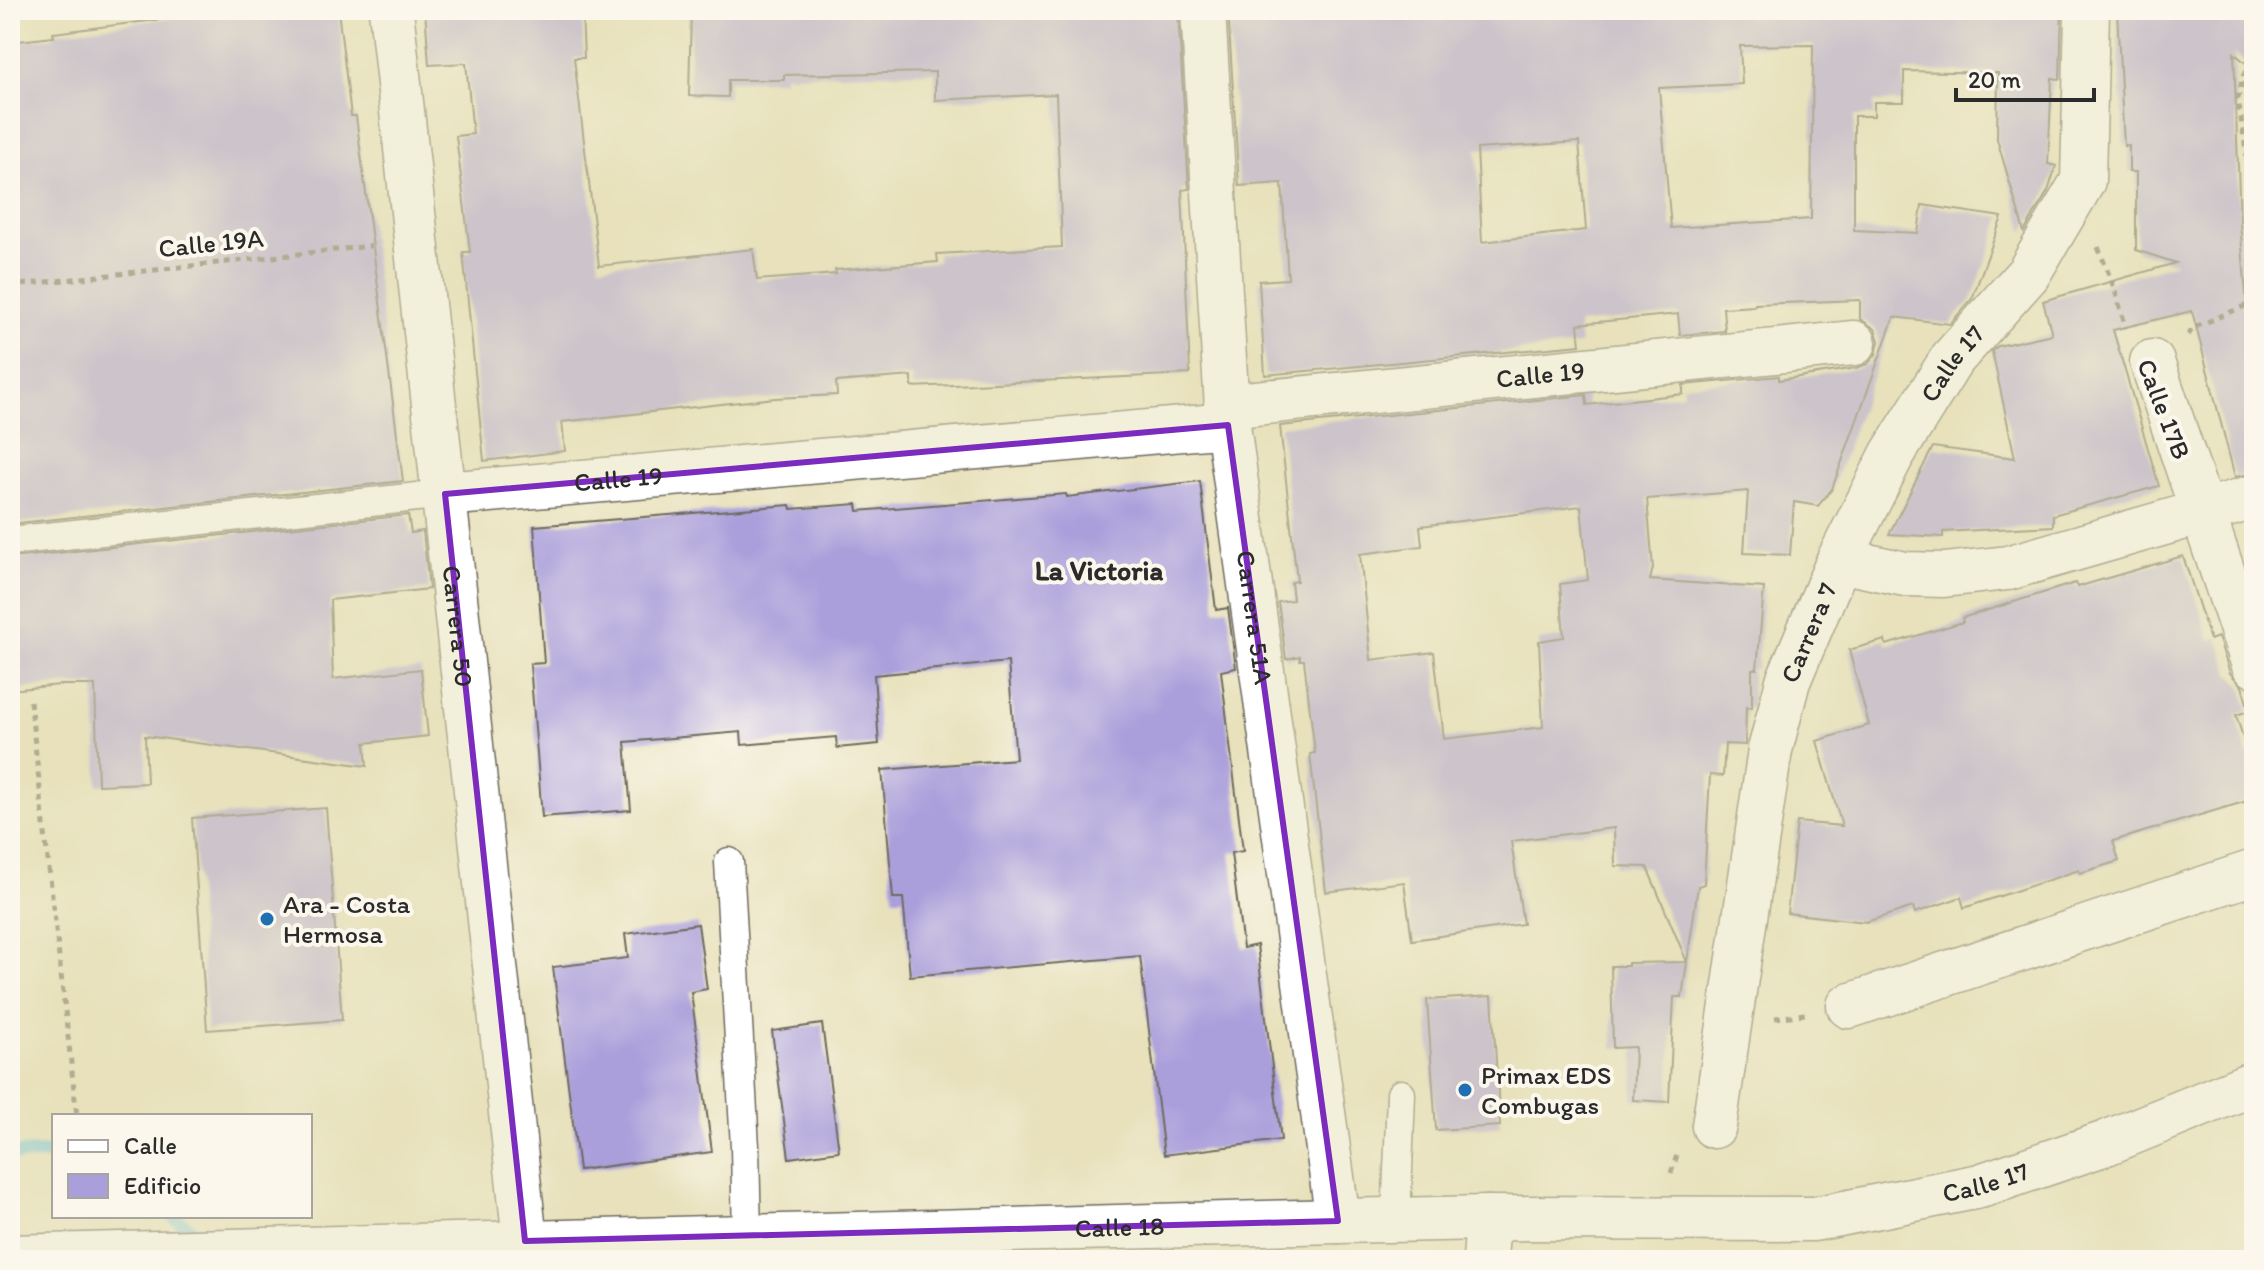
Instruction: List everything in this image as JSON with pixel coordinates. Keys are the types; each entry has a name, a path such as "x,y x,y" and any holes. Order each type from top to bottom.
{"street":[{"name":"Carrera 50","path":"391,10 525,1241"},
{"name":"Carrera 51A","path":"1203,10 1227,416 1338,1221"},
{"path":"2083,181 2087,10"},
{"name":"Calle 17","path":"1839,560 1892,455 1952,359 2028,274 2083,181"},
{"name":"Calle 19","path":"445,494 1227,416 1854,343"},
{"name":"Calle 17B","path":"2152,362 2254,665"},
{"name":"Carrera 7","path":"1714,1126 1770,750 1788,681 1839,560 1905,574 1944,575 2008,568 2254,497"},
{"path":"1849,1006 2254,872"},
{"name":"Calle 17","path":"1685,1219 1814,1219 1980,1186 2106,1143 2254,1083"},
{"name":"Calle 18","path":"10,1257 327,1254 525,1241 747,1236 896,1246 1338,1221 1396,1221 1487,1239 1685,1219"}],"lane":[{"name":"Calle 19","path":"10,541 445,494"},
{"path":"729,862 747,1236"},
{"path":"1396,1221 1401,1094"}],"path":[{"path":"2254,62 2243,76 2238,99 2254,202"},
{"name":"Calle 17B","path":"2083,181 2096,243 2115,290 2126,330 2152,362"},
{"name":"Calle 19A","path":"10,286 416,241"},
{"path":"2152,362 2173,355 2193,328 2254,302"},
{"path":"30,701 77,1114"},
{"path":"1728,1020 1792,1017 1849,1006"}],"highlighted area":[{"path":"1228,425 1338,1221 525,1241 445,494"}],"building":[{"path":"234,10 338,10 351,116 356,116 403,481 10,524 10,183 20,182 10,101 10,42 54,37 53,33"},
{"path":"425,10 582,10 584,58 574,58 599,266 753,249 757,280 938,262 937,254 1062,247 1056,94 935,100 935,72 784,75 784,80 728,80 728,97 689,96 691,10 1178,10 1189,189 1182,190 1190,374 912,387 912,376 836,382 837,395 775,398 562,422 565,451 484,461 463,252 470,252 456,136 473,134 466,63 429,65"},
{"path":"1228,10 2062,10 2060,79 2052,78 2048,164 2056,166 2048,191 2024,232 1997,139 1998,73 1904,71 1904,102 1874,102 1874,116 1854,116 1854,230 1918,233 1922,205 2002,217 1972,299 1950,324 1894,317 1832,489 1818,506 1794,502 1790,555 1744,553 1748,491 1647,499 1653,568 1650,580 1764,588 1757,669 1752,669 1752,708 1746,707 1745,745 1725,744 1723,776 1710,775 1704,884 1698,886 1682,997 1674,997 1669,1102 1633,1100 1635,1047 1613,1048 1611,966 1687,962 1647,867 1615,866 1614,828 1511,841 1523,924 1412,940 1404,882 1326,892 1310,754 1315,753 1304,660 1300,660 1300,656 1286,659 1278,602 1293,600 1291,582 1297,581 1280,426 1586,395 1587,405 1683,394 1683,385 1779,376 1779,380 1856,368 1868,364 1876,354 1879,341 1875,329 1860,319 1860,300 1755,304 1723,308 1725,331 1680,335 1678,314 1578,324 1580,345 1265,375 1259,281 1288,279 1282,183 1239,186","holes":["1813,45 1811,219 1671,228 1659,88 1742,84 1740,46","1579,142 1586,230 1482,242 1477,149","1581,506 1588,580 1560,584 1564,637 1539,641 1543,727 1444,739 1434,652 1371,660 1360,554 1422,546 1420,526"]},
{"path":"2117,10 2254,10 2254,70 2234,53 2240,223 2248,318 2254,316 2254,473 2235,477 2192,311 2113,330 2159,486 2053,515 2053,526 1943,532 1943,537 1889,534 1933,447 2015,458 1992,351 1998,346 2052,334 2043,301 2176,263 2136,250 2136,172 2129,172 2129,145 2124,146"},
{"path":"1200,481 1216,610 1228,608 1236,668 1221,671 1243,851 1231,853 1243,948 1257,945 1281,1140 1164,1155 1140,956 910,976 903,898 893,898 882,770 1016,759 1008,662 874,675 879,744 837,748 836,737 742,745 741,732 625,742 631,810 542,817 530,664 544,663 534,526 790,505 791,509 857,504 858,511 1066,494 1067,497"},
{"path":"408,515 411,533 423,531 429,589 330,600 333,679 421,669 428,736 365,743 367,766 145,736 147,783 98,785 95,685 10,690 10,558"},
{"path":"2183,556 2210,640 2218,637 2230,673 2242,686 2249,711 2236,715 2254,773 2254,799 2113,841 2119,861 2080,873 2079,870 1964,908 1961,897 1915,913 1913,907 1866,922 1787,913 1797,822 1842,826 1817,741 1869,725 1849,650 1885,640 1886,645 2075,583 2077,587"},
{"name":"Ara - Costa Hermosa","path":"326,808 342,1020 207,1030 192,818"},
{"path":"698,924 707,989 691,992 712,1152 579,1170 553,967 628,958 625,934"},
{"name":"Primax EDS Combugas","path":"1492,996 1500,1126 1436,1130 1427,1000"},
{"path":"822,1024 839,1151 789,1158 772,1031"}],"waterway":[{"path":"10,1154 52,1153"},
{"path":"176,1218 204,1240"}],"place":[{"name":"Ara - Costa Hermosa","path":"267,919"},
{"name":"Primax EDS Combugas","path":"1465,1090"}],"district":[{"name":"La Victoria","path":"1099,570"}]}
